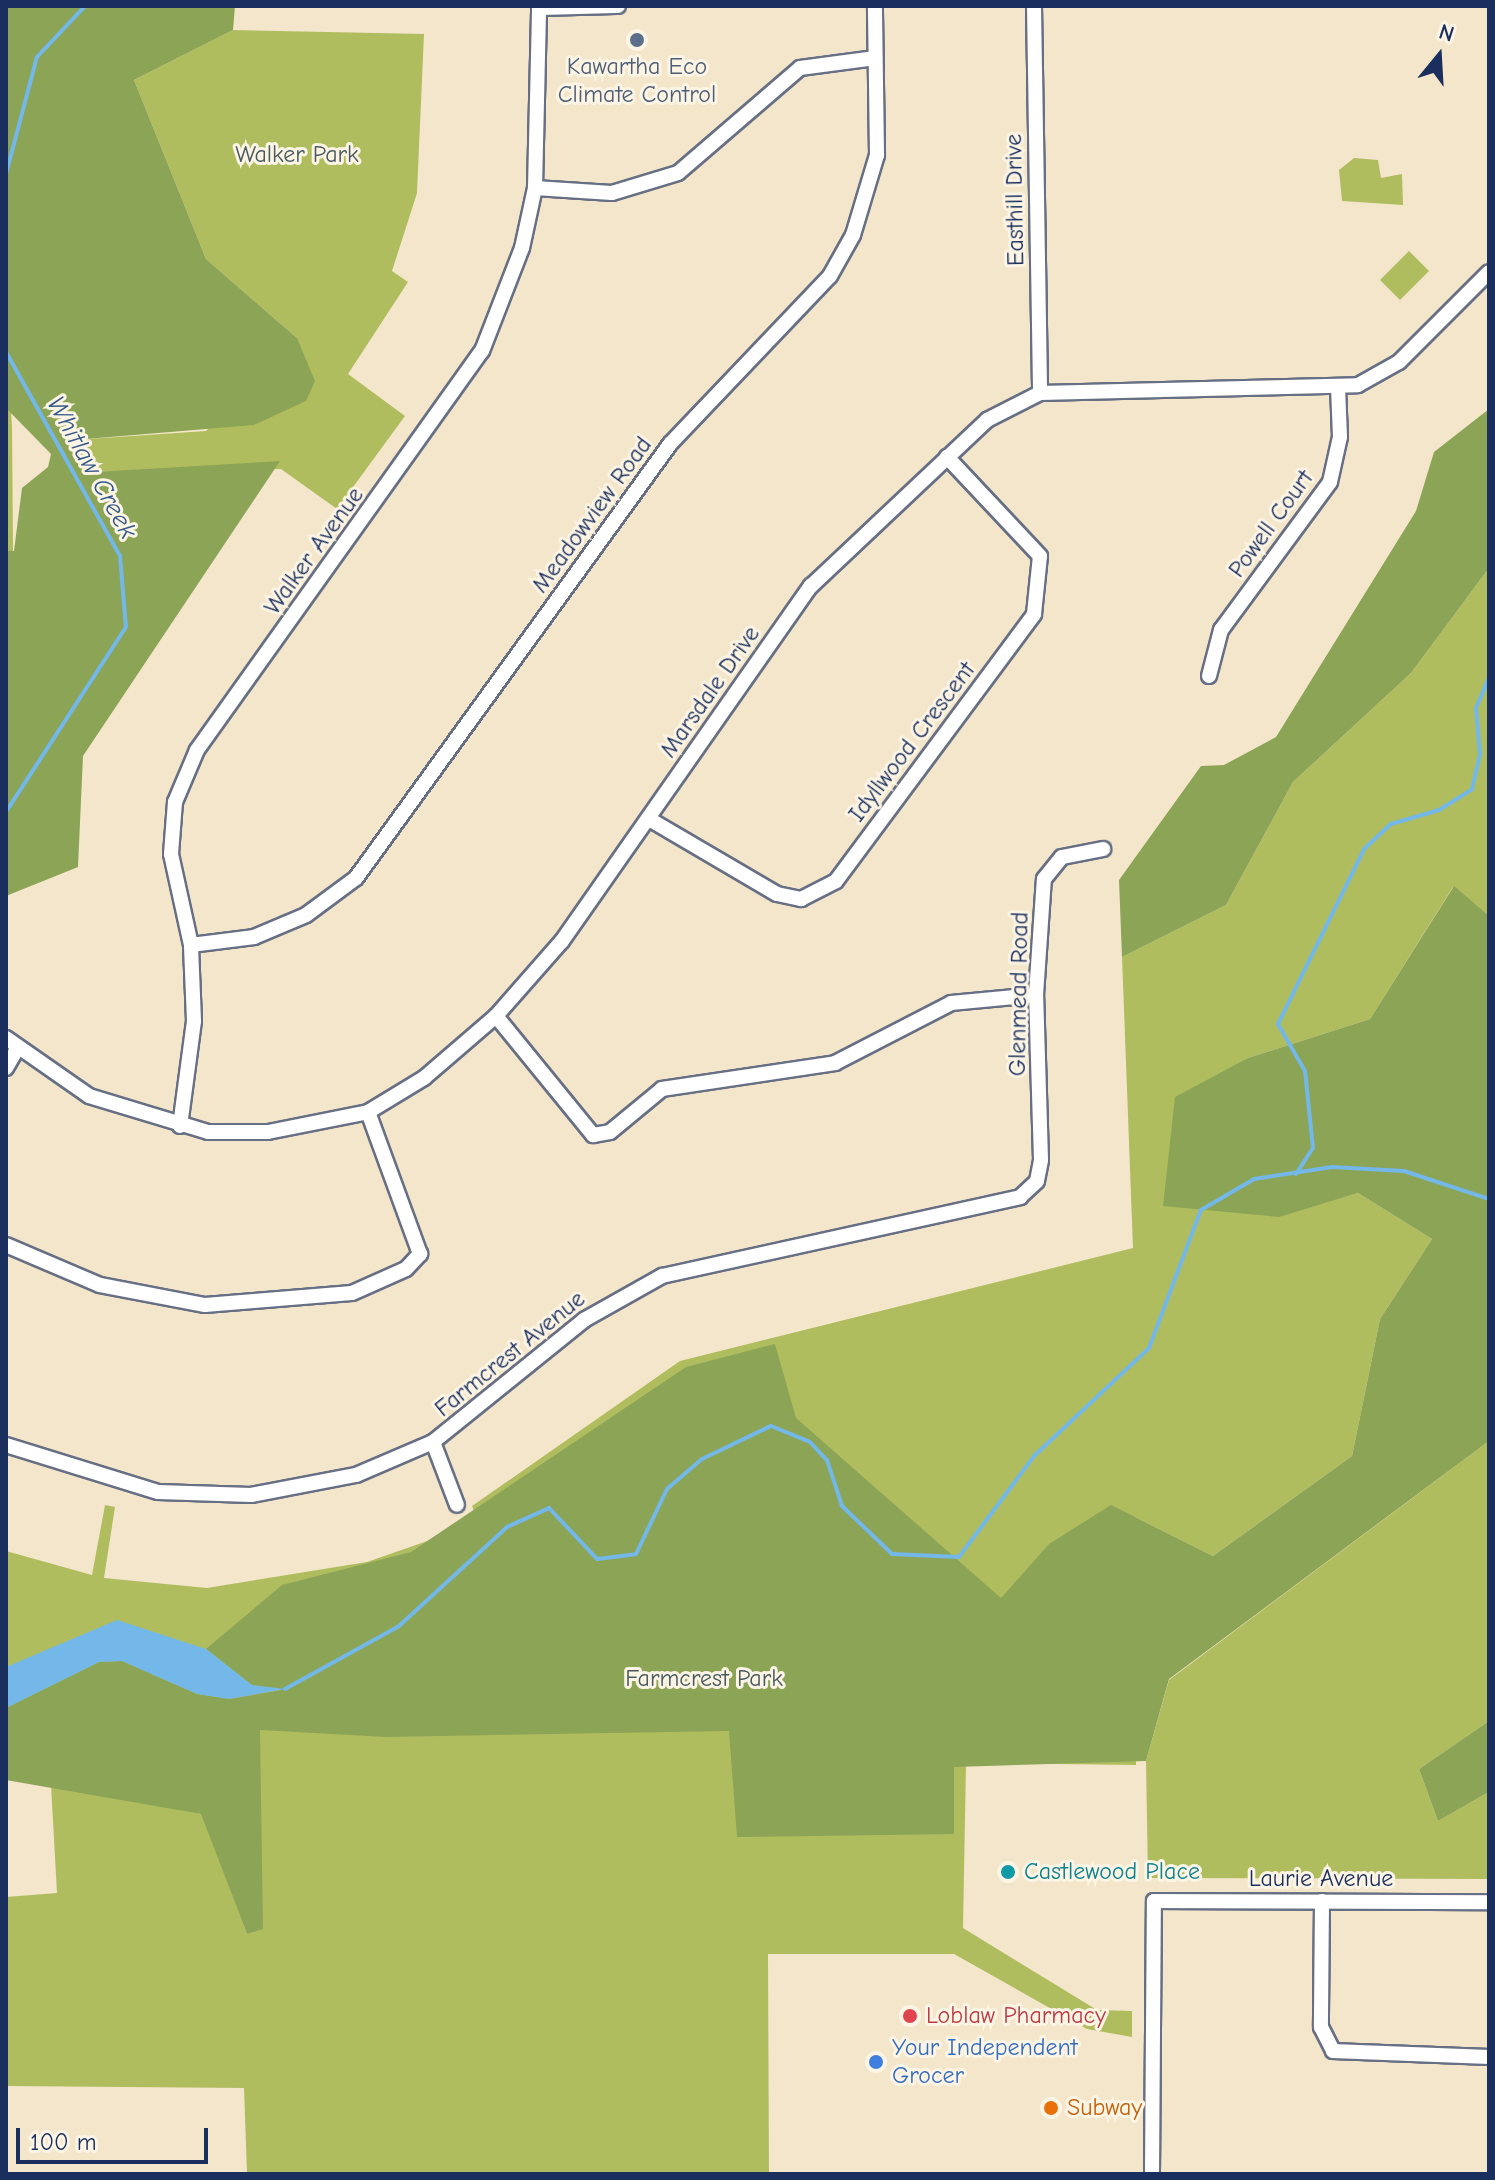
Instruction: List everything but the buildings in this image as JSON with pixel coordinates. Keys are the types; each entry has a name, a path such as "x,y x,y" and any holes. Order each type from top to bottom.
{"street":[{"path":"539,7 618,6"},
{"name":"Meadowview Road","path":"191,945 254,937 306,915 356,878 670,444 830,276 853,235 877,155 875,6"},
{"name":"Easthill Drive","path":"1034,6 1040,393"},
{"name":"Walker Avenue","path":"180,1126 194,1021 191,945 171,854 175,802 197,750 482,351 522,248 535,188 539,7"},
{"path":"535,188 612,193 678,173 800,68 875,58"},
{"name":"Marsdale Drive","path":"6,1038 17,1049 89,1096 180,1126 268,1132 368,1112 424,1078 496,1016 562,941 811,586 987,420 1040,393 1338,388 1372,380 1399,362 1489,272"},
{"name":"Powell Court","path":"1209,676 1221,630 1330,482 1340,437 1338,388"},
{"name":"Idyllwood Crescent","path":"649,819 777,894 801,899 836,881 1034,614 1040,556 947,457"},
{"name":"Glenmead Road","path":"1037,1181 1036,995 1044,879 1062,857 1103,849"},
{"path":"496,1016 593,1135 610,1132 662,1089 835,1063 951,1003 1036,995"},
{"path":"6,1068 17,1049"},
{"path":"6,1245 100,1285 205,1305 352,1293 406,1269 420,1254 368,1112"},
{"name":"Farmcrest Avenue","path":"6,1445 158,1492 251,1495 356,1475 433,1442 584,1320 662,1276 1020,1197 1037,1181"},
{"path":"433,1442 457,1505"},
{"name":"Laurie Avenue","path":"1152,2174 1154,1901 1489,1902"},
{"path":"1322,1901 1321,2027 1333,2051 1489,2057"}],"green space":[{"path":"6,6 235,6 233,30 134,80 206,259 297,338 315,381 306,401 254,425 74,440 95,472 280,461 83,756 78,867 6,896 6,551 14,551 22,488 48,467 51,454 6,408"},
{"name":"Walker Park","path":"233,30 424,34 417,193 392,271 408,282 348,374 405,416 337,509 281,469 95,472 73,440 206,431 297,338 206,259 134,80"},
{"path":"1354,158 1378,160 1381,178 1402,174 1403,205 1342,201 1339,170"},
{"path":"1409,251 1429,271 1400,300 1380,280"},
{"path":"6,321 12,427 13,551 6,551"},
{"path":"1489,409 1489,568 1411,673 1293,782 1226,905 1122,957 1119,880 1201,766 1224,765 1276,737 1416,511 1434,452"},
{"name":"Farmcrest Park","path":"1489,568 1489,916 1453,887 1370,1019 1248,1058 1279,1216 1358,1193 1432,1239 1380,1319 1352,1456 1213,1556 1135,1517 1136,1765 966,1763 963,1928 1097,2010 1132,2011 1132,2037 1087,2029 954,1954 768,1954 769,2174 247,2174 244,2088 6,2086 6,1897 57,1893 51,1785 202,1814 247,1934 255,1931 252,1760 6,1763 6,1551 92,1575 105,1505 115,1507 104,1578 207,1588 367,1562 479,1523 472,1506 680,1361 1133,1248 1122,957 1226,905 1293,782 1411,673"},
{"name":"Farmcrest Park","path":"1454,886 1489,916 1489,1441 1169,1679 1146,1761 954,1767 954,1834 737,1837 729,1731 386,1737 260,1730 263,1929 247,1934 201,1814 6,1780 6,1708 99,1662 122,1661 197,1694 229,1699 282,1690 252,1685 206,1649 282,1585 411,1552 686,1367 775,1344 796,1418 1001,1598 1049,1544 1111,1505 1213,1556 1352,1456 1380,1319 1432,1239 1358,1193 1279,1217 1163,1206 1175,1097 1248,1058 1370,1019"},
{"path":"1489,1441 1489,1721 1419,1769 1438,1821 1489,1792 1489,1879 1148,1878 1146,1761 1169,1680"},
{"path":"1489,1721 1489,1792 1438,1821 1419,1769"}],"water":[{"path":"117,1620 206,1649 252,1685 285,1689 229,1699 197,1694 122,1661 99,1662 6,1708 6,1667"}],"waterway":[{"name":"Whitlaw Creek","path":"6,174 37,57 85,6"},
{"name":"Whitlaw Creek","path":"6,352 120,556 126,627 6,812"},
{"path":"1296,1174 1313,1148 1305,1071 1278,1024 1364,849 1391,824 1439,810 1472,789 1480,754 1476,708 1489,677"},
{"path":"285,1689 399,1626 507,1527 549,1508 597,1559 636,1554 667,1489 702,1459 771,1426 810,1442 827,1460 842,1506 892,1554 959,1557 1034,1456 1149,1348 1201,1210 1254,1179 1332,1167 1404,1171 1489,1199"}],"place":[{"name":"Kawartha Eco Climate Control","path":"637,40"},
{"name":"Castlewood Place","path":"1008,1872"},
{"name":"Loblaw Pharmacy","path":"910,2016"},
{"name":"Your Independent Grocer","path":"876,2062"},
{"name":"Subway","path":"1051,2108"}]}
